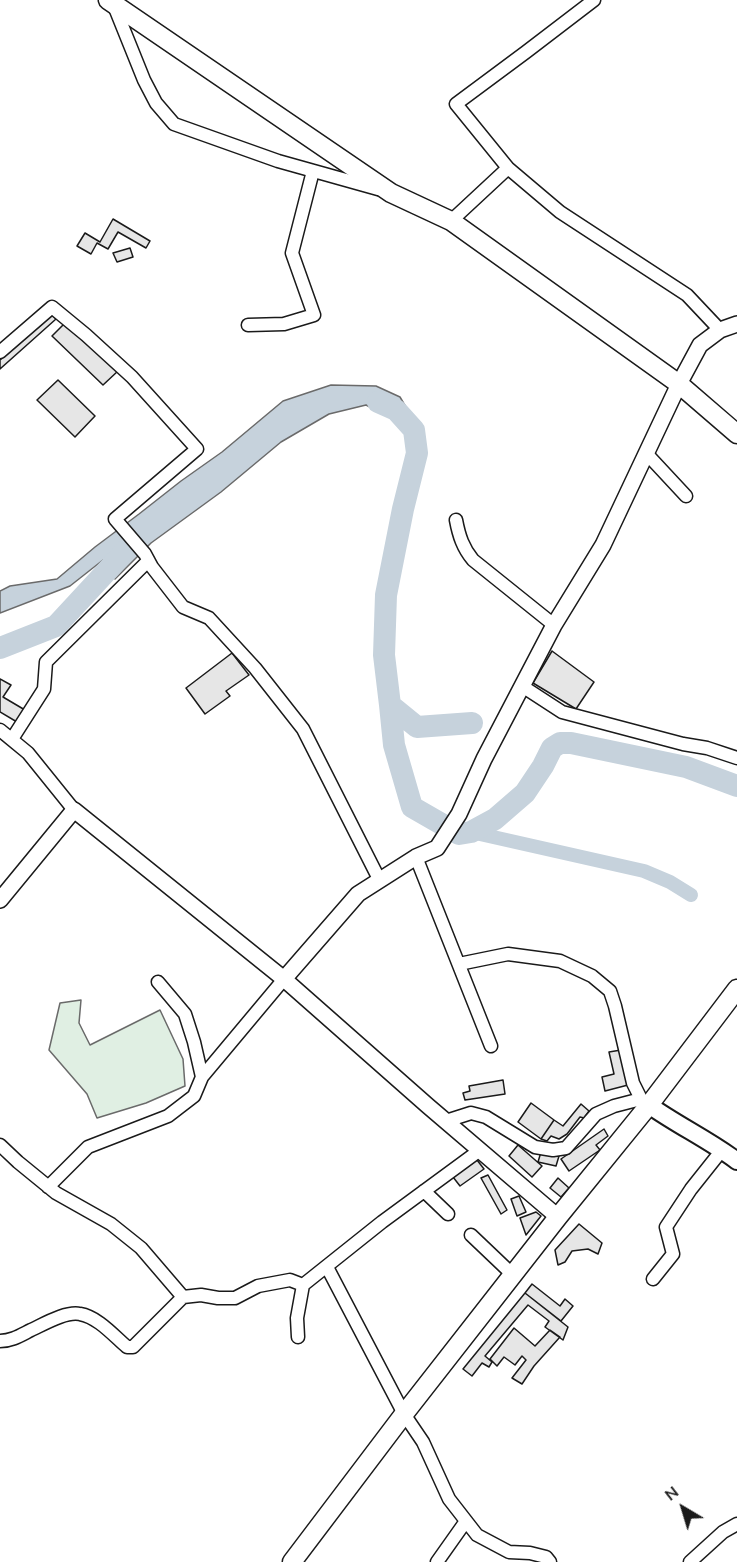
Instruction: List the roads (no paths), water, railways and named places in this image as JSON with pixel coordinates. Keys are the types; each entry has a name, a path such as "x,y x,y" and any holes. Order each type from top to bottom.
{"main road":[{"path":"110,1 391,193 451,221 679,384 737,434"},
{"path":"292,1562 645,1102 737,989"},
{"path":"645,1102 671,1121 737,1161"}],"street":[{"path":"594,0 456,104 508,168 560,212 687,295 720,330"},
{"path":"110,1 144,81 156,103 174,124 278,161 391,193"},
{"path":"451,221 508,168"},
{"path":"249,325 284,324 314,315 292,253 313,171"},
{"path":"0,352 52,307 132,377 197,449 115,519 147,557 183,607 209,618 255,668 303,729 379,879"},
{"path":"48,1187 88,1147 168,1116 194,1096 202,1077 358,894 416,857 437,848 459,814 484,759 554,625 603,544 700,345 720,330 737,324"},
{"path":"646,453 686,496"},
{"path":"456,520 458,533 473,560 554,625"},
{"path":"12,739 44,689 46,662 147,557"},
{"path":"522,686 562,712 683,744 707,748 737,758"},
{"path":"0,729 28,753 74,810 284,979 558,1217"},
{"path":"0,900 74,810"},
{"path":"416,857 491,1046"},
{"path":"446,1121 471,1113 486,1117 535,1147 553,1150 566,1148 596,1114 614,1106 645,1102 633,1083 610,991 592,976 560,961 508,954 459,964"},
{"path":"158,982 184,1014 194,1042 202,1077"},
{"path":"0,1145 56,1193 111,1224 141,1248 183,1297"},
{"path":"298,1337 297,1318 303,1285 382,1222 480,1150"},
{"path":"653,1279 673,1254 666,1227 691,1189 722,1150"},
{"path":"424,1191 448,1214"},
{"path":"471,1235 513,1275"},
{"path":"327,1267 405,1414 423,1442 449,1499 477,1535 509,1552 530,1553 546,1557 550,1562"},
{"path":"0,1341 8,1341 52,1320 80,1313 97,1321 127,1347 133,1347 183,1297 201,1295 236,1298 258,1286 290,1280 303,1285"},
{"path":"437,1562 466,1521"},
{"path":"690,1562 723,1532 737,1524"}],"waterway":[{"path":"378,402 396,410 414,430 417,453 386,595 384,655 390,705 417,727 472,723"},
{"path":"0,648 56,626 130,546"},
{"path":"390,705 394,745 412,807 459,834 471,832 495,819 525,793 552,748 560,743 571,743 686,767 737,786"},
{"path":"471,832 644,871 670,882 691,895"}]}
